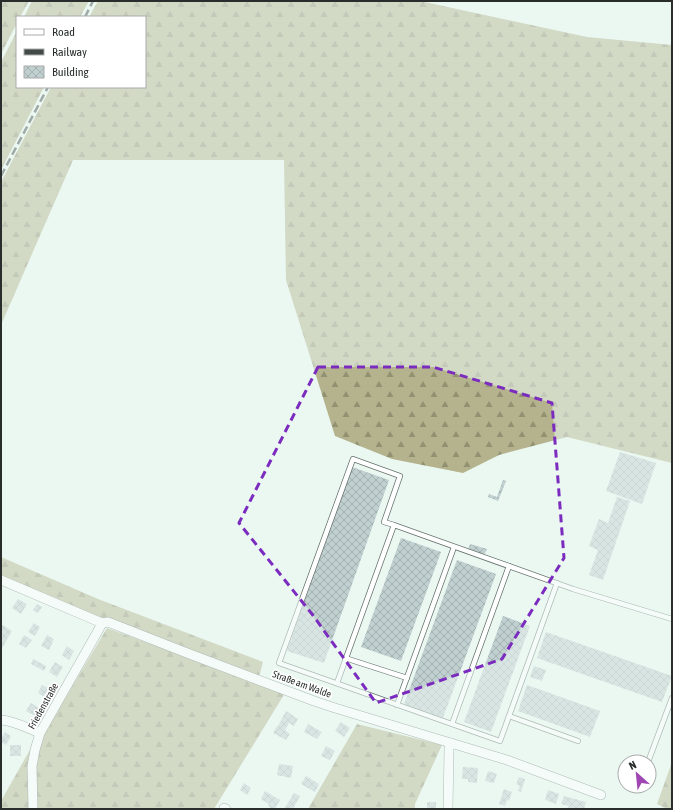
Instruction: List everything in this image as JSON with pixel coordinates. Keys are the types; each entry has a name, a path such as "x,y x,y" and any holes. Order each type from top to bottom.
{"street":[{"name":"Straße am Walde","path":"1,580 102,623 108,622 335,708 507,760 601,795"},
{"name":"Friedenstraße","path":"33,809 32,766 40,733 102,623"},
{"path":"1,720 20,724 40,733"},
{"path":"448,809 449,749 451,743"}],"lane":[{"path":"557,583 500,741 280,663 353,459 400,476 384,522 394,525 454,547 509,566 557,583 573,589 672,619"},
{"path":"337,683 394,525"},
{"path":"397,705 454,547"},
{"path":"452,724 509,566"},
{"path":"346,658 406,678"},
{"path":"651,754 672,698"},
{"path":"509,716 578,741"}],"highlighted area":[{"path":"318,367 433,367 552,403 564,558 502,659 376,703 312,614 239,523"}],"green space":[{"path":"1,1 29,1 21,16 16,16 16,25 1,54"},
{"path":"32,1 89,1 81,16 24,16"},
{"path":"98,1 420,1 587,37 672,45 672,463 567,437 499,455 463,473 392,459 335,436 286,280 284,160 73,160 1,325 1,182 50,88 146,88 146,16 90,16"},
{"path":"16,33 16,88 43,88 1,170 1,62"},
{"path":"1,557 98,599 263,662 259,677 108,621 1,577"},
{"path":"107,628 285,693 214,809 35,809 35,758 42,737"},
{"path":"357,724 442,745 415,804 415,809 308,809"},
{"path":"35,741 29,809 1,809 1,801"},
{"path":"672,762 672,809 667,809 657,804"}],"building":[{"path":"620,452 656,463 642,504 606,491"},
{"path":"352,467 389,480 324,663 287,651"},
{"path":"503,480 506,481 498,501 488,497 489,494 497,497"},
{"path":"617,497 630,501 603,580 589,575 598,550 589,546 599,519 608,523"},
{"path":"401,538 441,552 401,661 361,647"},
{"path":"470,544 487,549 484,555 468,550"},
{"path":"457,560 496,574 443,718 404,704"},
{"path":"18,599 27,604 21,614 12,608"},
{"path":"37,604 42,607 38,613 33,610"},
{"path":"503,616 530,626 491,732 464,722"},
{"path":"34,623 40,627 35,636 28,632"},
{"path":"1,624 12,631 1,650"},
{"path":"546,632 672,676 662,702 537,658"},
{"path":"24,635 32,640 26,648 19,644"},
{"path":"47,635 54,639 49,650 41,646"},
{"path":"67,646 74,651 69,660 62,655"},
{"path":"33,659 46,666 44,671 31,664"},
{"path":"55,662 63,667 57,677 49,672"},
{"path":"534,666 546,670 542,681 530,677"},
{"path":"42,685 49,688 44,697 38,693"},
{"path":"527,685 600,711 590,737 518,711"},
{"path":"31,703 39,708 35,716 26,711"},
{"path":"286,711 298,719 294,726 289,723 285,730 290,734 286,740 273,733"},
{"path":"341,722 350,728 344,737 335,731"},
{"path":"308,724 322,732 317,739 304,732"},
{"path":"5,732 11,736 6,745 1,742 1,738"},
{"path":"10,745 21,745 21,756 10,756"},
{"path":"326,746 335,751 330,760 321,756"},
{"path":"279,764 293,766 291,778 277,775"},
{"path":"463,767 478,768 477,783 468,782 468,779 462,779"},
{"path":"488,771 497,774 494,783 485,781"},
{"path":"306,776 319,784 315,792 301,784"},
{"path":"519,777 525,779 521,792 518,791 520,786 516,784"},
{"path":"244,783 251,788 247,795 240,790"},
{"path":"504,789 512,792 509,801 507,800 505,806 499,804"},
{"path":"548,790 559,794 556,804 545,800"},
{"path":"265,791 280,800 275,809 272,809 268,806 269,804 261,799"},
{"path":"294,793 300,796 293,809 284,809"},
{"path":"564,796 586,802 584,809 572,809 568,808 569,806 561,804"},
{"path":"427,802 436,802 436,809 427,809"}],"railway":[{"path":"86,16 93,1"},
{"path":"1,176 47,88"}]}
